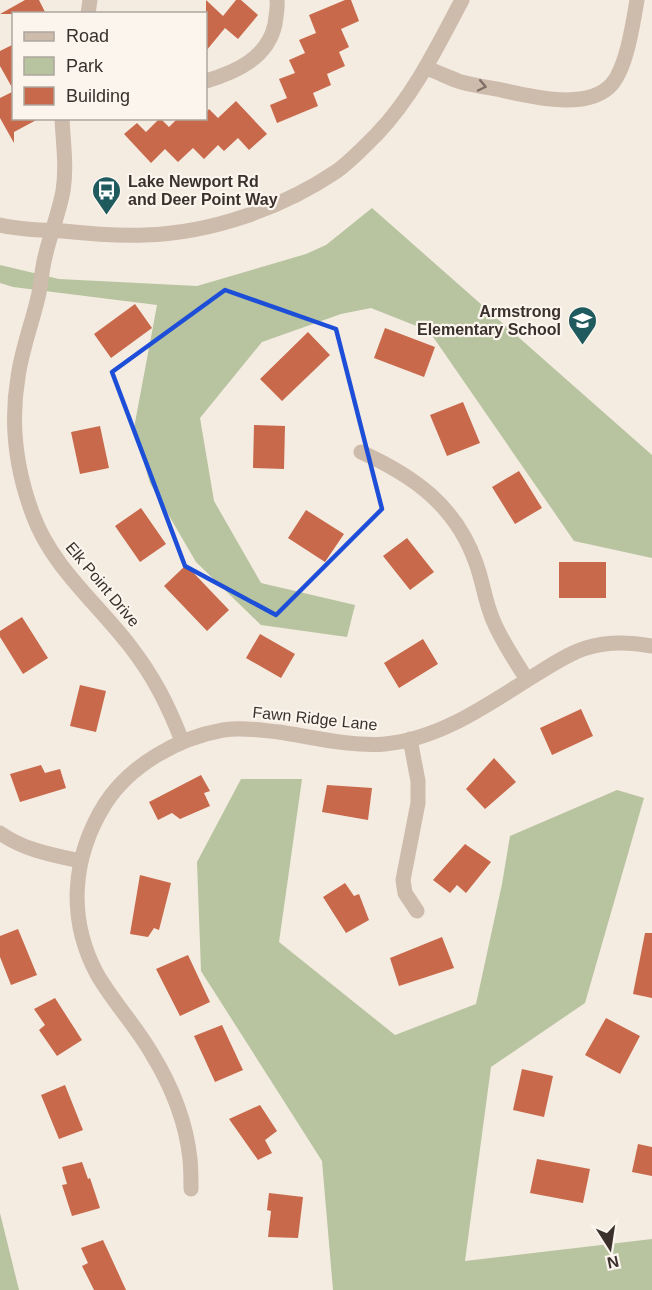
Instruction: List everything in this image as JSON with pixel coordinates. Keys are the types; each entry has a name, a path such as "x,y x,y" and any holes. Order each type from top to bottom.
{"street":[{"path":"207,81 226,75 259,56 273,35 277,0"},
{"path":"0,225 108,235 147,235 227,222 270,207 303,191 338,170 378,133 426,68 462,0"},
{"path":"426,68 461,82 531,97 559,100 586,98 612,84 624,62 637,0"},
{"name":"Elk Point Drive","path":"62,120 65,155 63,192 45,256 39,292 18,375 14,407 14,438 22,484 34,518 50,548 67,573 130,646 155,681 182,741"},
{"path":"361,452 388,464 413,480 454,519 477,564 492,619 504,644 527,680"},
{"name":"Fawn Ridge Lane","path":"191,1189 190,1159 184,1127 170,1089 153,1054 98,975 87,952 80,925 77,898 80,861 96,819 110,796 130,775 160,753 182,741 204,734 227,729 254,729 361,744 386,744 439,730 460,720 565,657 588,648 611,643 652,646"},
{"path":"410,739 418,781 418,803 403,880 405,893 417,911"},
{"path":"0,833 22,846 43,854 80,861"}],"highlighted area":[{"path":"225,290 336,329 382,509 276,615 185,566 112,372"}],"green space":[{"path":"372,208 652,455 652,558 574,541 429,331 371,308 341,314 262,342 200,418 214,501 261,583 355,605 347,637 261,625 196,562 150,483 134,428 157,305 13,287 0,283 0,265 59,279 197,286 306,254 326,245"},
{"path":"241,779 302,779 279,942 395,1035 476,1004 510,836 617,790 644,798 585,1003 491,1067 465,1261 652,1239 652,1290 333,1290 322,1161 201,971 197,862"},
{"path":"0,1213 19,1290 0,1290"}],"building":[{"path":"25,0 39,0 45,12 12,12 12,14 0,14"},
{"path":"206,0 223,16 236,0 241,0 258,15 238,39 225,28 207,50"},
{"path":"345,0 351,0 359,21 341,29 349,47 339,52 345,66 327,74 331,85 313,93 318,106 277,123 270,105 287,98 279,79 295,73 289,60 305,53 299,40 316,33 309,15"},
{"path":"12,45 12,87 0,66 0,51"},
{"path":"12,92 12,120 36,120 14,132 14,143 0,118 0,98"},
{"path":"236,101 267,134 249,150 238,138 224,151 218,145 204,159 193,148 178,162 165,149 151,163 124,134 137,123 146,132 158,120 162,120 169,127 176,120 207,120 209,109 218,118"},
{"path":"135,304 152,328 111,358 94,334"},
{"path":"385,328 435,347 424,377 374,358"},
{"path":"308,332 330,355 282,401 260,379"},
{"path":"463,402 480,443 447,456 430,415"},
{"path":"254,425 285,426 284,469 253,468"},
{"path":"100,426 109,468 80,474 71,432"},
{"path":"519,471 542,508 515,524 492,487"},
{"path":"141,508 166,544 140,562 115,526"},
{"path":"306,510 344,534 325,562 288,538"},
{"path":"407,538 434,572 410,590 383,556"},
{"path":"559,562 606,562 606,598 559,598"},
{"path":"186,565 229,610 207,631 164,586"},
{"path":"22,617 48,658 23,674 0,637 0,631"},
{"path":"260,634 295,654 281,678 246,658"},
{"path":"423,639 438,664 399,688 384,663"},
{"path":"80,685 106,691 96,732 70,726"},
{"path":"581,709 593,736 552,755 540,728"},
{"path":"494,758 516,782 485,809 466,789"},
{"path":"41,765 45,773 60,769 66,788 20,802 10,774"},
{"path":"201,775 210,791 204,793 210,806 180,819 172,813 158,820 149,802"},
{"path":"327,785 372,788 368,820 322,812"},
{"path":"465,844 491,862 466,893 457,885 450,893 433,880"},
{"path":"140,875 171,883 159,930 154,928 148,937 130,934"},
{"path":"345,883 354,896 359,894 369,920 346,933 323,897"},
{"path":"18,929 37,975 11,985 0,957 0,936"},
{"path":"645,933 652,933 652,998 633,994"},
{"path":"442,937 454,968 399,986 390,958"},
{"path":"188,955 210,1002 180,1016 156,969"},
{"path":"55,998 82,1040 57,1056 39,1030 45,1025 34,1009"},
{"path":"606,1018 640,1036 620,1074 585,1055"},
{"path":"222,1025 243,1070 215,1082 194,1036"},
{"path":"522,1069 553,1076 544,1117 513,1110"},
{"path":"65,1085 83,1130 59,1139 41,1095"},
{"path":"260,1105 277,1131 265,1140 272,1153 258,1160 229,1119"},
{"path":"638,1144 652,1147 652,1176 632,1172"},
{"path":"537,1159 590,1169 583,1203 530,1193"},
{"path":"82,1162 100,1208 72,1216 62,1185 67,1184 62,1167"},
{"path":"269,1193 303,1197 298,1238 268,1237 271,1211 267,1210"},
{"path":"103,1240 126,1290 94,1290 82,1266 88,1263 81,1248"}],"place":[{"name":"Lake Newport Rd and Deer Point Way","path":"107,216"},
{"name":"Armstrong Elementary School","path":"582,346"}]}
